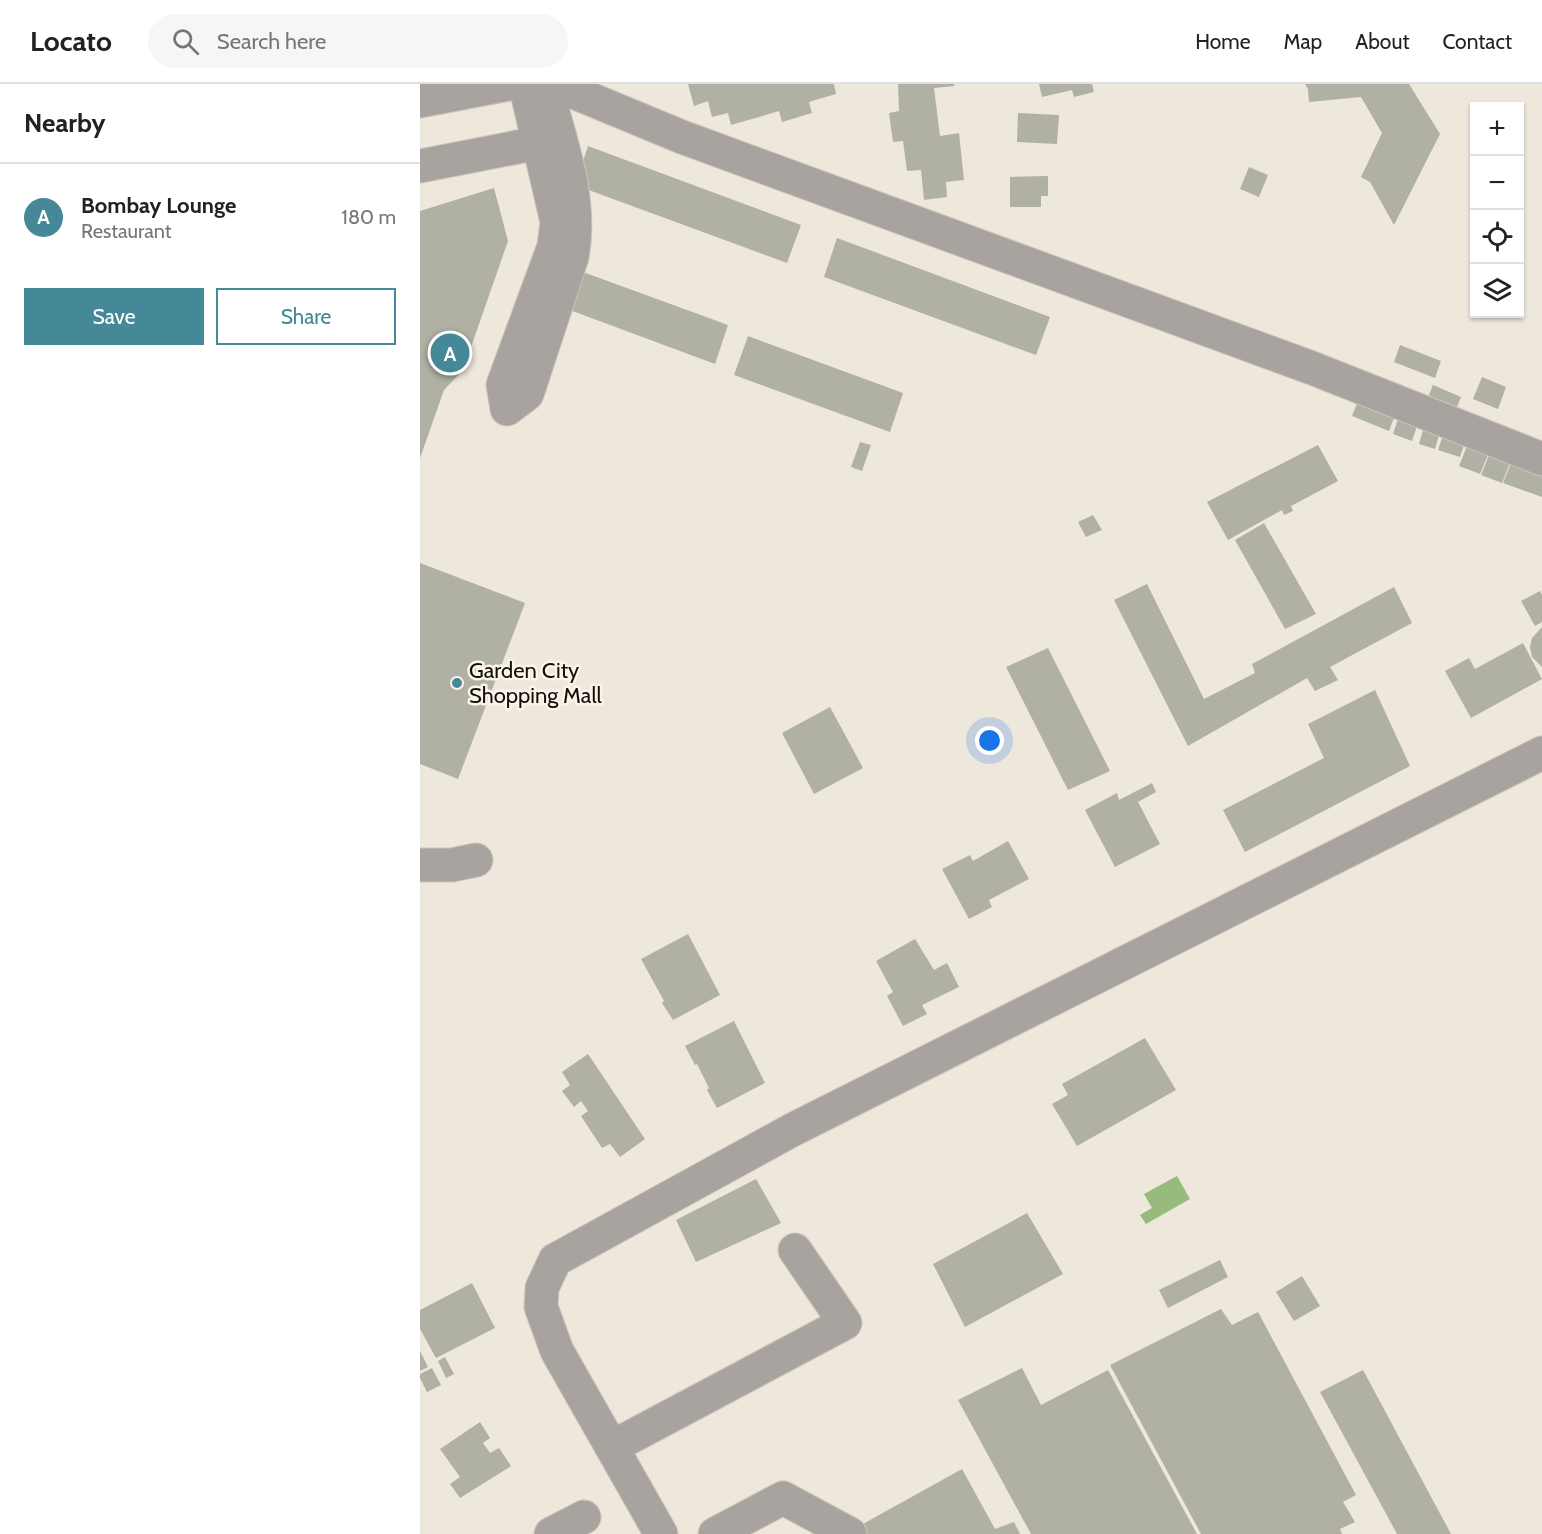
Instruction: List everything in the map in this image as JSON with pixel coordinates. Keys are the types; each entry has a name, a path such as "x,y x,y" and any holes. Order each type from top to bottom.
{"street":[{"path":"420,101 509,84"},
{"path":"525,84 557,222 554,246 503,386 507,410 527,394 575,242 574,199 545,84"},
{"path":"554,84 682,137 1312,368 1542,459"},
{"path":"420,166 538,143"},
{"path":"661,1534 557,1351 541,1307 542,1288 555,1260 792,1130 1542,753"},
{"path":"420,865 452,865 476,860"},
{"path":"612,1448 845,1323 795,1250"},
{"path":"716,1534 783,1498 850,1534"},
{"path":"550,1534 584,1517"}],"shaded area":[{"path":"1177,1176 1190,1199 1146,1224 1140,1215 1152,1208 1144,1194"}],"building":[{"path":"688,84 834,84 836,94 809,102 812,113 782,122 779,111 731,125 728,113 712,117 708,101 694,106"},
{"path":"898,84 954,84 954,86 934,88 940,136 959,133 964,180 946,182 947,197 924,200 921,170 907,171 903,141 893,142 889,113 899,111"},
{"path":"1039,84 1092,84 1094,92 1074,97 1072,90 1042,97"},
{"path":"1305,84 1409,84 1440,134 1394,225 1370,182 1361,177 1382,133 1361,97 1309,102 1308,89"},
{"path":"1018,113 1059,115 1057,144 1017,142"},
{"path":"588,146 801,225 787,263 575,185"},
{"path":"1249,167 1268,175 1259,197 1240,189"},
{"path":"1048,176 1048,196 1041,196 1041,207 1010,207 1010,177"},
{"path":"494,188 508,241 463,370 444,390 420,458 420,211"},
{"path":"837,238 1050,317 1036,355 824,277"},
{"path":"572,268 728,325 715,364 559,306"},
{"path":"748,336 903,393 890,432 734,375"},
{"path":"1400,345 1441,361 1435,378 1394,362"},
{"path":"1482,377 1506,387 1498,409 1473,399"},
{"path":"1433,385 1461,397 1455,412 1427,400"},
{"path":"1357,403 1394,418 1389,431 1352,416"},
{"path":"1398,419 1417,426 1412,441 1393,434"},
{"path":"1423,430 1439,435 1435,449 1419,444"},
{"path":"1442,438 1464,445 1460,457 1438,450"},
{"path":"860,442 871,445 862,471 851,467"},
{"path":"1318,445 1338,481 1291,506 1293,511 1284,515 1282,510 1228,540 1207,502"},
{"path":"1467,446 1488,455 1480,474 1459,466"},
{"path":"1489,455 1510,463 1502,483 1481,475"},
{"path":"1511,463 1542,474 1542,497 1503,483"},
{"path":"1093,515 1102,530 1086,537 1078,522"},
{"path":"1264,523 1316,614 1285,629 1235,540"},
{"name":"Garden City Shopping Mall","path":"420,563 525,603 458,779 420,764"},
{"path":"1147,584 1204,699 1255,673 1252,664 1394,587 1412,623 1330,667 1338,680 1315,691 1307,678 1188,746 1114,600"},
{"path":"1540,591 1542,622 1535,626 1521,601"},
{"path":"1542,627 1542,667 1532,657 1530,647 1532,638"},
{"path":"1523,643 1542,679 1471,718 1445,671 1469,658 1475,669"},
{"path":"1048,648 1110,771 1068,790 1006,667"},
{"path":"1375,690 1410,766 1245,852 1223,810 1324,758 1308,724"},
{"path":"830,707 863,768 814,794 782,733"},
{"path":"1152,783 1156,792 1138,802 1160,844 1115,867 1085,810 1117,793 1119,800"},
{"path":"1008,841 1029,879 989,900 992,907 969,919 942,869 970,855 973,861"},
{"path":"688,934 720,995 673,1020 662,1003 664,1001 641,959"},
{"path":"915,939 934,970 947,963 959,987 922,1005 927,1014 903,1026 887,996 893,992 876,961"},
{"path":"734,1021 765,1083 717,1108 697,1064 695,1065 685,1046"},
{"path":"1145,1038 1176,1090 1077,1146 1052,1104 1068,1095 1062,1084"},
{"path":"588,1054 645,1139 620,1157 610,1144 602,1148 581,1116 588,1111 581,1101 574,1107 562,1091 570,1085 562,1072"},
{"path":"756,1179 781,1223 696,1262 676,1220"},
{"path":"1027,1213 1063,1274 965,1327 933,1264"},
{"path":"1220,1260 1228,1277 1168,1308 1159,1290"},
{"path":"1302,1276 1320,1306 1294,1321 1276,1292"},
{"path":"472,1283 495,1328 436,1358 420,1329 420,1310"},
{"path":"1221,1309 1232,1325 1258,1312 1356,1495 1343,1502 1355,1522 1340,1529 1342,1534 1201,1534 1110,1365"},
{"path":"420,1351 428,1367 420,1371"},
{"path":"445,1357 454,1374 446,1378 438,1361"},
{"path":"432,1368 441,1385 427,1392 420,1374"},
{"path":"1022,1368 1041,1405 1108,1370 1197,1534 1031,1534 958,1400"},
{"path":"1363,1370 1451,1534 1397,1534 1320,1392"},
{"path":"480,1422 490,1438 483,1443 490,1453 499,1448 511,1466 460,1498 450,1484 460,1477 440,1449"},
{"path":"962,1469 995,1529 1014,1522 1020,1534 865,1534 861,1525"}],"place":[{"name":"Bombay Lounge","path":"450,353"},
{"name":"Garden City Shopping Mall","path":"457,683"}]}
